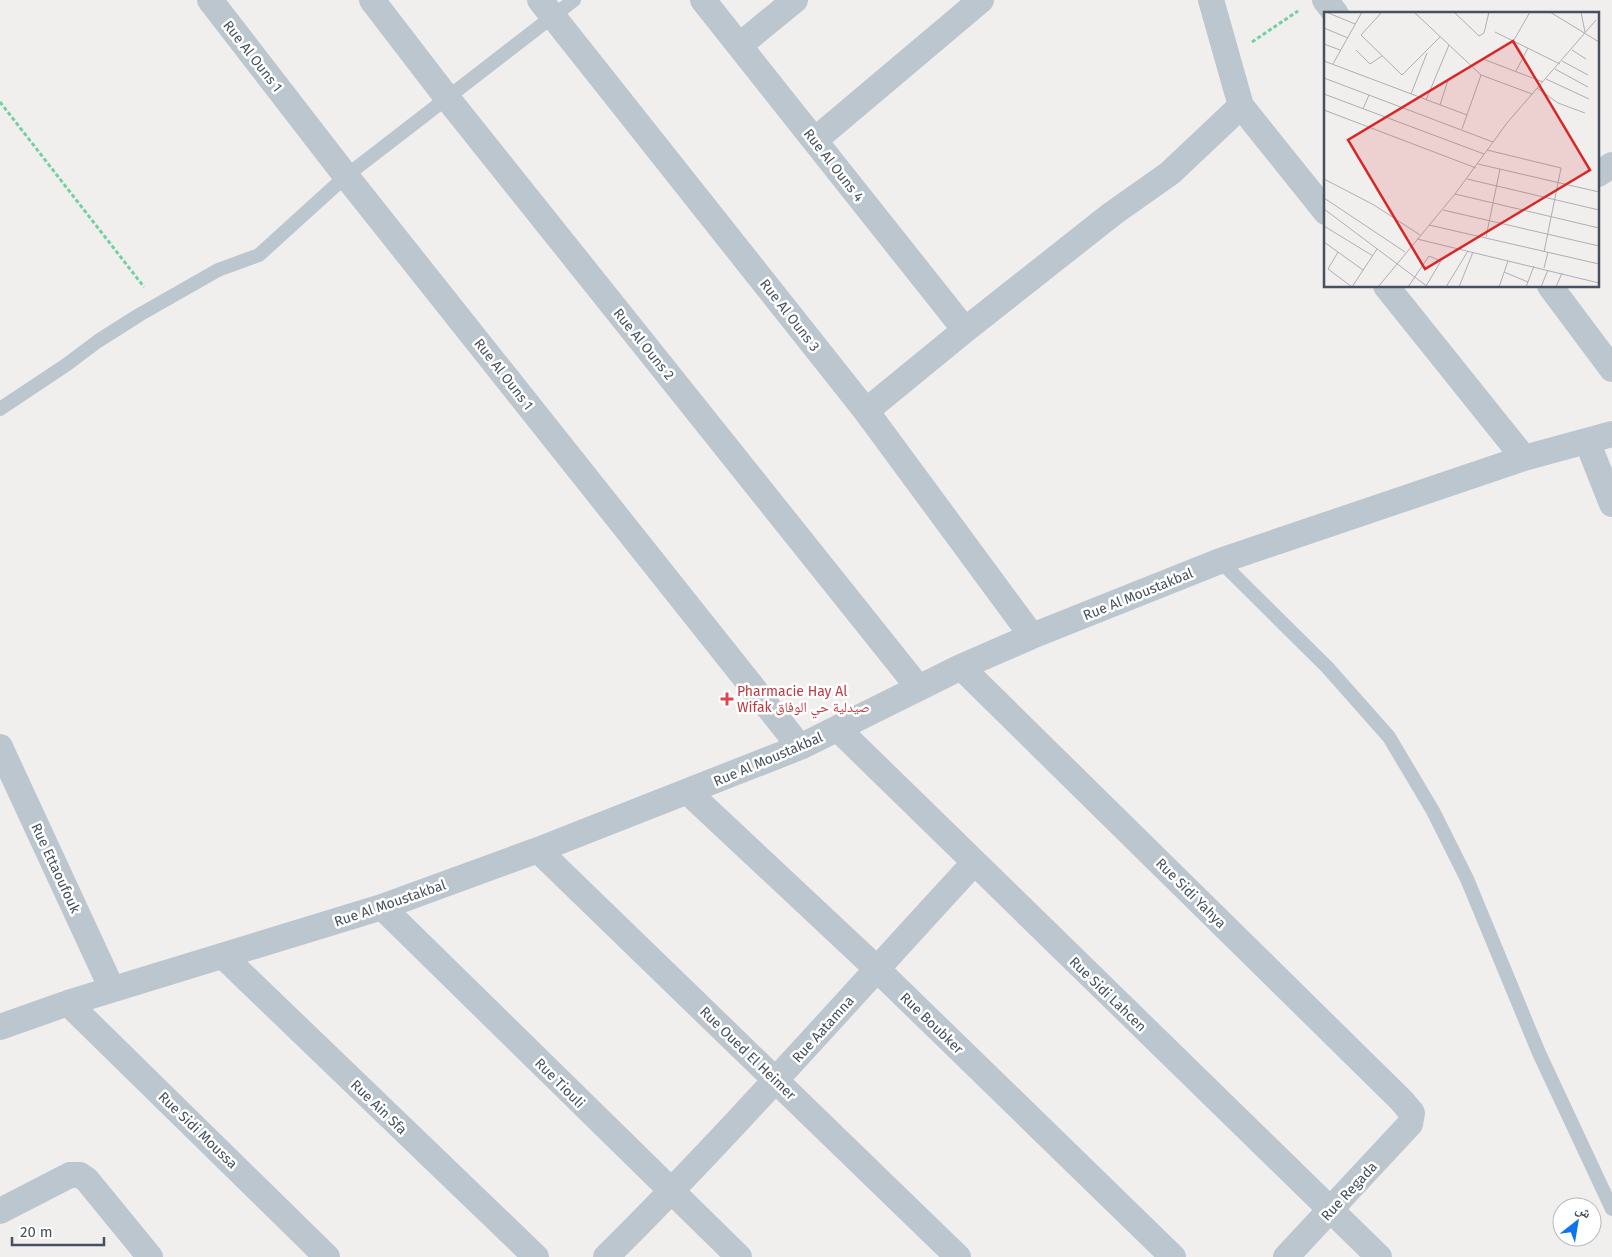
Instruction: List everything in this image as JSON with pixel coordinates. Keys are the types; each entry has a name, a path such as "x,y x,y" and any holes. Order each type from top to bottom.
{"street":[{"name":"Rue Al Ouns 1","path":"210,0 346,176 800,747"},
{"name":"Rue Al Ouns 2","path":"372,0 448,99 918,687"},
{"name":"Rue Al Ouns 4","path":"703,0 966,330"},
{"path":"740,45 795,0"},
{"path":"815,140 981,0"},
{"path":"1211,0 1229,58 1241,106 1324,210"},
{"path":"1325,0 1334,12"},
{"name":"Rue Al Ouns 3","path":"546,8 866,411 1032,636"},
{"path":"866,411 1112,214 1170,173 1241,106"},
{"path":"1600,173 1612,165"},
{"path":"1388,288 1524,458"},
{"path":"1551,288 1612,369"},
{"name":"Rue Al Moustakbal","path":"0,1027 68,1003 382,907 538,850 800,747 918,687 1032,636 1220,561 1524,458 1612,434"},
{"path":"1587,442 1612,504"},
{"name":"Rue Sidi Yahya","path":"962,667 1401,1100 1412,1113 1410,1124"},
{"name":"Rue Sidi Lahcen","path":"838,729 1379,1257"},
{"name":"Rue Ettaoufouk","path":"0,747 112,990"},
{"name":"Rue Boubker","path":"688,792 877,968 1173,1257"},
{"name":"Rue Oued El Heimer","path":"538,850 958,1257"},
{"name":"Rue Aatamna","path":"606,1257 671,1192 776,1080 974,863"},
{"name":"Rue Tiouli","path":"382,907 739,1257"},
{"name":"Rue Ain Sfa","path":"223,956 536,1257"},
{"name":"Rue Sidi Moussa","path":"68,1003 327,1257"},
{"name":"Rue Regada","path":"1286,1257 1331,1211 1410,1124"},
{"path":"0,1211 70,1175 80,1175 87,1180 150,1257"}],"lane":[{"path":"0,410 66,366 98,341 158,304 218,270 258,255 346,176 448,99 546,8 574,0"},
{"path":"1220,561 1327,667 1389,737 1433,811 1468,879 1539,1053 1612,1210"}],"path":[{"path":"1229,58 1298,11"},
{"path":"0,102 158,304"}],"place":[{"name":"Pharmacie Hay Al Wifak صيدلية حي الوفاق","path":"727,699"}]}
